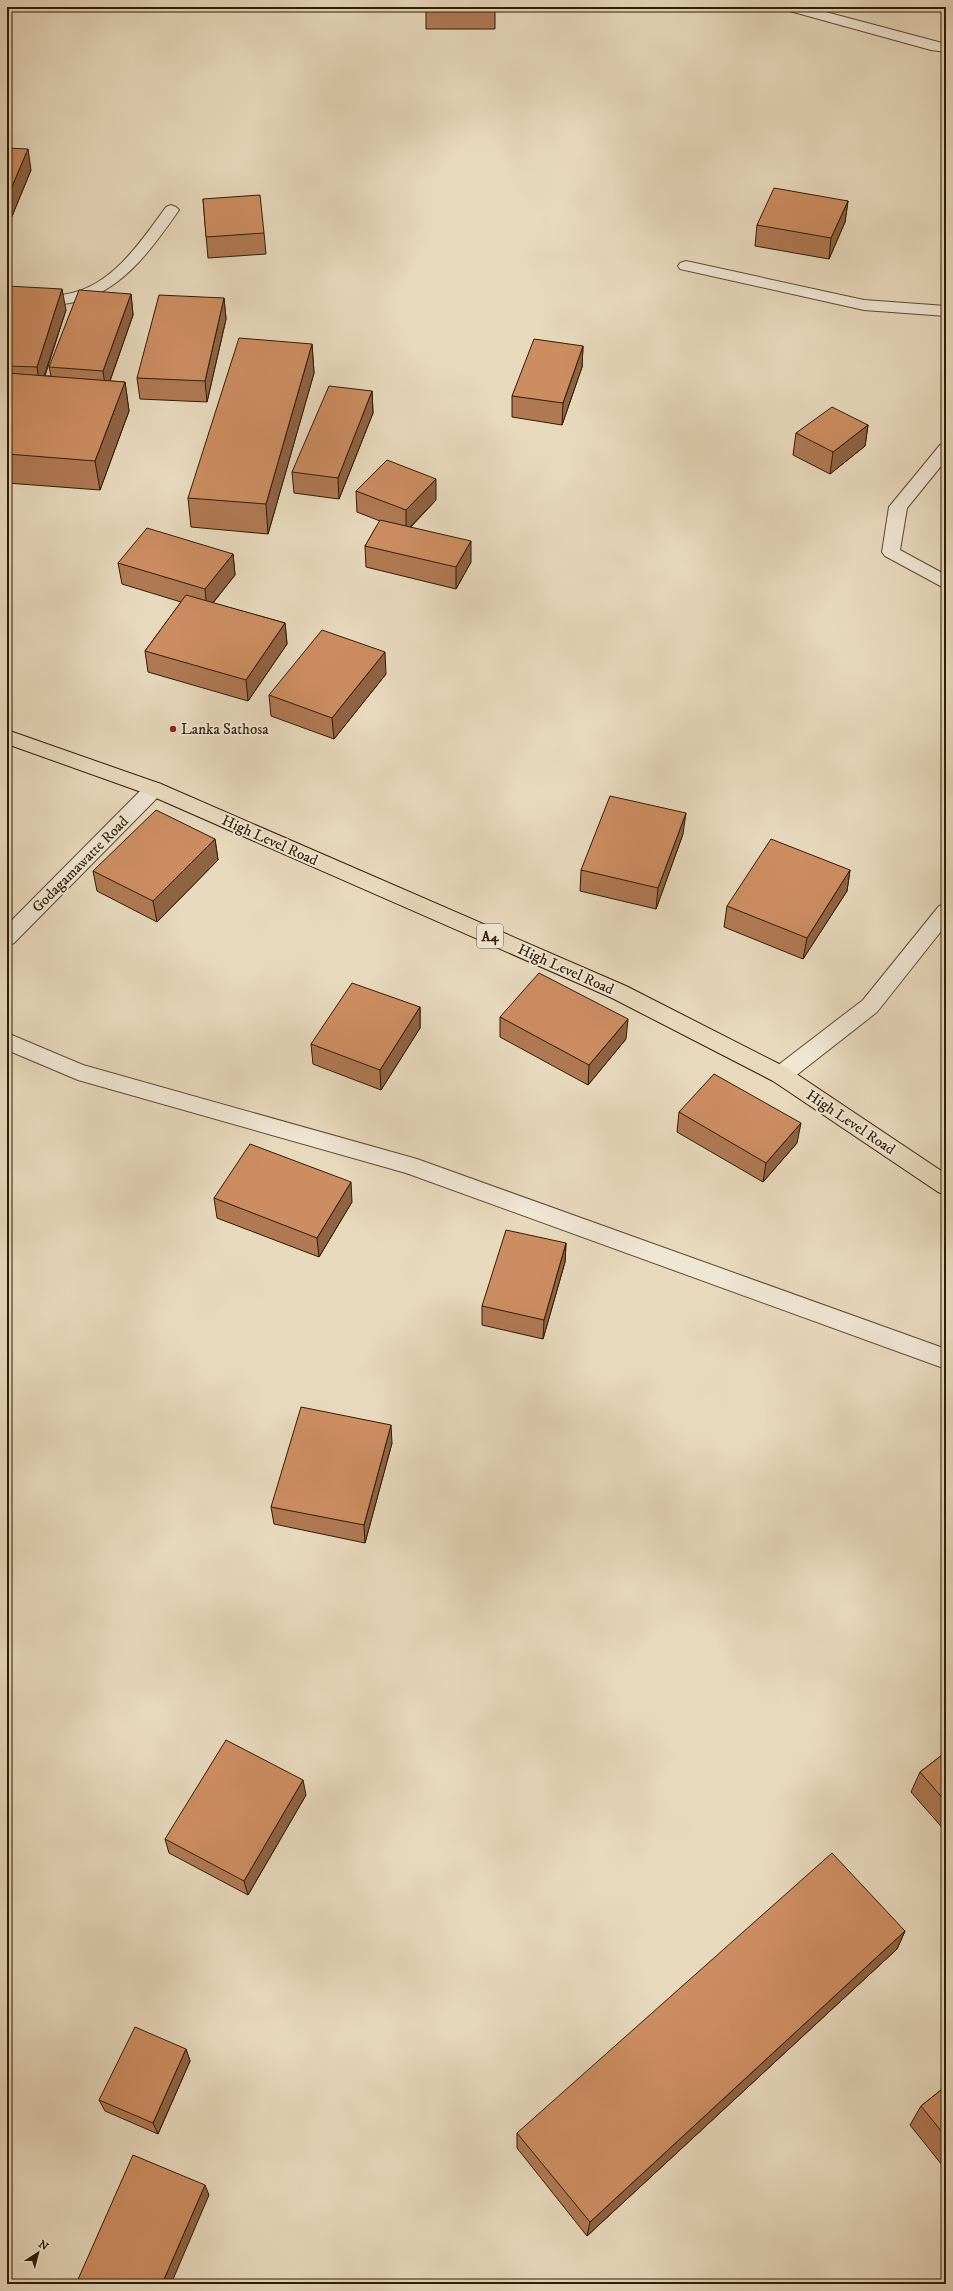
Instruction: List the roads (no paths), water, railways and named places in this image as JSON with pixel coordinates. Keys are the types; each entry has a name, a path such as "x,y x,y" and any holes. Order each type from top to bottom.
{"highway":[{"name":"High Level Road","path":"7,738 154,789 619,992 781,1075 946,1186"}],"street":[{"path":"791,7 936,47 946,48"},
{"path":"7,304 76,296 100,287 136,258 171,210"},
{"path":"686,266 864,305 946,312"},
{"path":"946,449 898,507 892,552 946,583"},
{"name":"Godagamawatte Road","path":"7,938 154,789"},
{"path":"781,1075 870,1006 946,911"},
{"path":"7,1042 78,1072 409,1165 946,1358"}],"place":[{"name":"Lanka Sathosa","path":"173,729"}]}
